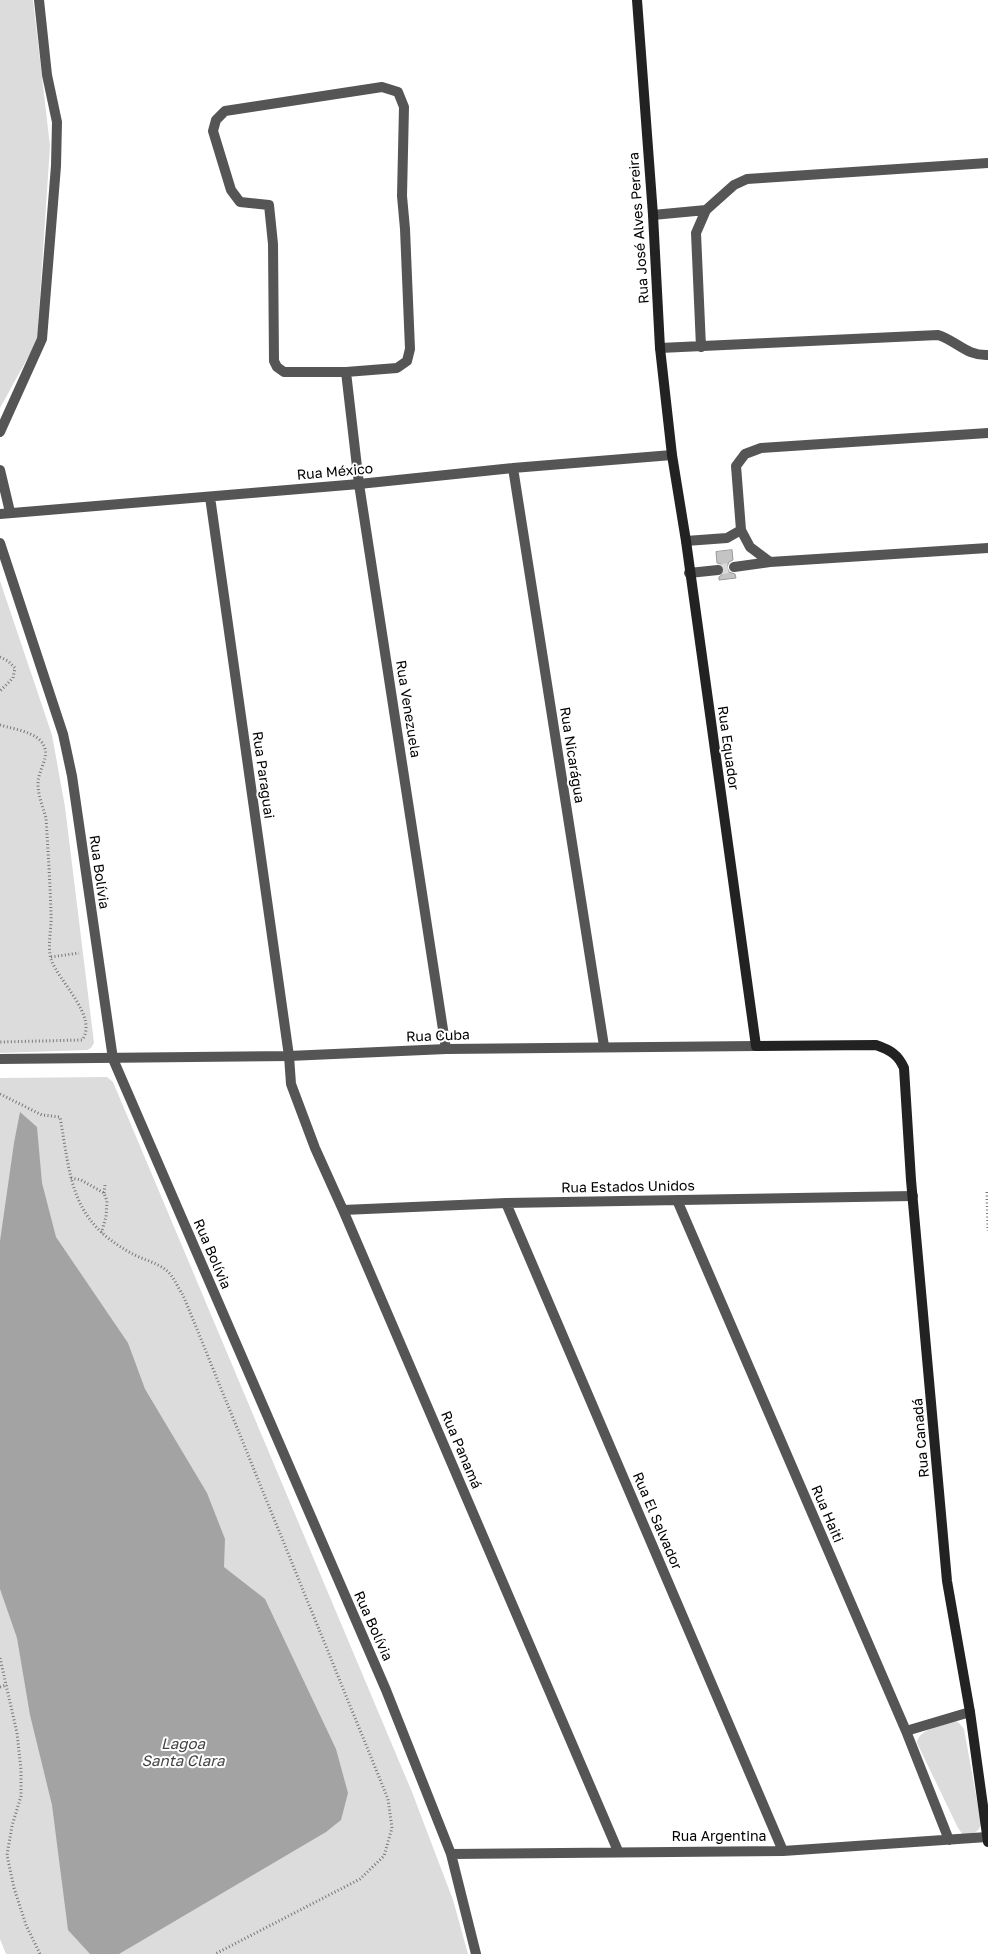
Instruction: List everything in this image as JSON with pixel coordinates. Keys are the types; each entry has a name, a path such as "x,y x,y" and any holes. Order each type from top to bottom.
{"main road":[{"name":"Rua José Alves Pereira","path":"637,0 653,215 660,348 672,455"},
{"name":"Rua Equador","path":"672,455 686,541 756,1046"},
{"name":"Rua Cuba","path":"756,1046 876,1045"},
{"name":"Rua Canadá","path":"876,1045 889,1050 899,1057 904,1068 913,1196 947,1581 970,1712 988,1839"}],"street":[{"path":"0,432 42,339 56,166 57,122 47,75 39,0"},
{"path":"382,87 398,92 404,107 402,196 410,349 407,361 397,368 346,372 284,372 274,360 273,244 269,205 240,202 231,190 213,131 216,120 225,111 382,87"},
{"path":"701,347 696,233 706,210 734,185 747,179 988,163"},
{"path":"653,215 706,210"},
{"path":"660,348 938,335 950,339 965,351 977,356 988,355"},
{"name":"Rua Venezuela","path":"346,372 359,484 446,1049"},
{"path":"770,562 750,547 741,530 736,466 745,454 760,448 988,433"},
{"name":"Rua México","path":"5,513 210,497 672,455"},
{"name":"Rua Nicarágua","path":"513,468 604,1046"},
{"path":"0,470 5,513"},
{"name":"Rua Paraguai","path":"210,497 289,1056"},
{"path":"686,541 727,538 741,530"},
{"name":"Rua Bolívia","path":"0,543 63,734 72,776 113,1059 382,1681 451,1854 476,1954"},
{"path":"734,567 770,562 988,548"},
{"path":"690,573 718,570"},
{"name":"Rua Cuba","path":"0,1060 289,1056 446,1049 604,1046 756,1046"},
{"name":"Rua Panamá","path":"289,1056 291,1084 314,1148 343,1210 618,1851"},
{"name":"Rua Estados Unidos","path":"343,1210 506,1203 913,1196"},
{"name":"Rua Haiti","path":"676,1200 906,1732 949,1840"},
{"name":"Rua El Salvador","path":"506,1203 783,1850"},
{"path":"906,1732 970,1712"},
{"name":"Rua Argentina","path":"451,1854 783,1850 988,1839"}],"path":[{"path":"0,657 8,661 15,668 13,678 0,691"},
{"path":"0,725 27,732 44,746 46,755 38,783 41,805 46,818 51,957 56,972 81,1006 84,1016 85,1036 82,1040 73,1041 0,1042"},
{"path":"51,957 79,952"},
{"path":"0,1094 42,1115 60,1117 70,1178 80,1206 101,1234 131,1254 166,1270 183,1295 388,1799 392,1828 384,1856 360,1880 215,1954"},
{"path":"70,1178 82,1180 104,1193"},
{"path":"101,1234 107,1209 107,1200 104,1193 105,1185"},
{"path":"987,1192 988,1231"},
{"path":"0,1658 17,1733 21,1770 21,1796 12,1826 7,1855 14,1888 26,1925 40,1954"},
{"path":"0,1688 7,1685"}],"shaded area":[{"path":"0,0 33,0 50,146 37,341 0,408"},
{"path":"0,581 52,735 65,807 94,1043 87,1050 0,1053"},
{"path":"107,1077 113,1082 412,1792 453,1900 468,1954 6,1954 0,1939 0,1078"},
{"path":"954,1721 958,1722 964,1729 981,1823 977,1831 963,1835 917,1743 918,1738 926,1731"}],"water":[{"name":"Lagoa Santa Clara","path":"20,1112 37,1127 42,1183 56,1237 128,1343 145,1389 207,1493 225,1539 224,1567 265,1599 336,1749 348,1793 341,1820 326,1832 119,1954 90,1954 68,1930 52,1805 30,1715 17,1638 0,1589 0,1241"}],"building":[{"path":"732,550 733,560 729,562 727,567 729,572 735,574 736,578 719,580 725,569 721,564 717,563 716,552"}],"tunnel":[{"path":"718,570 734,567"}]}
